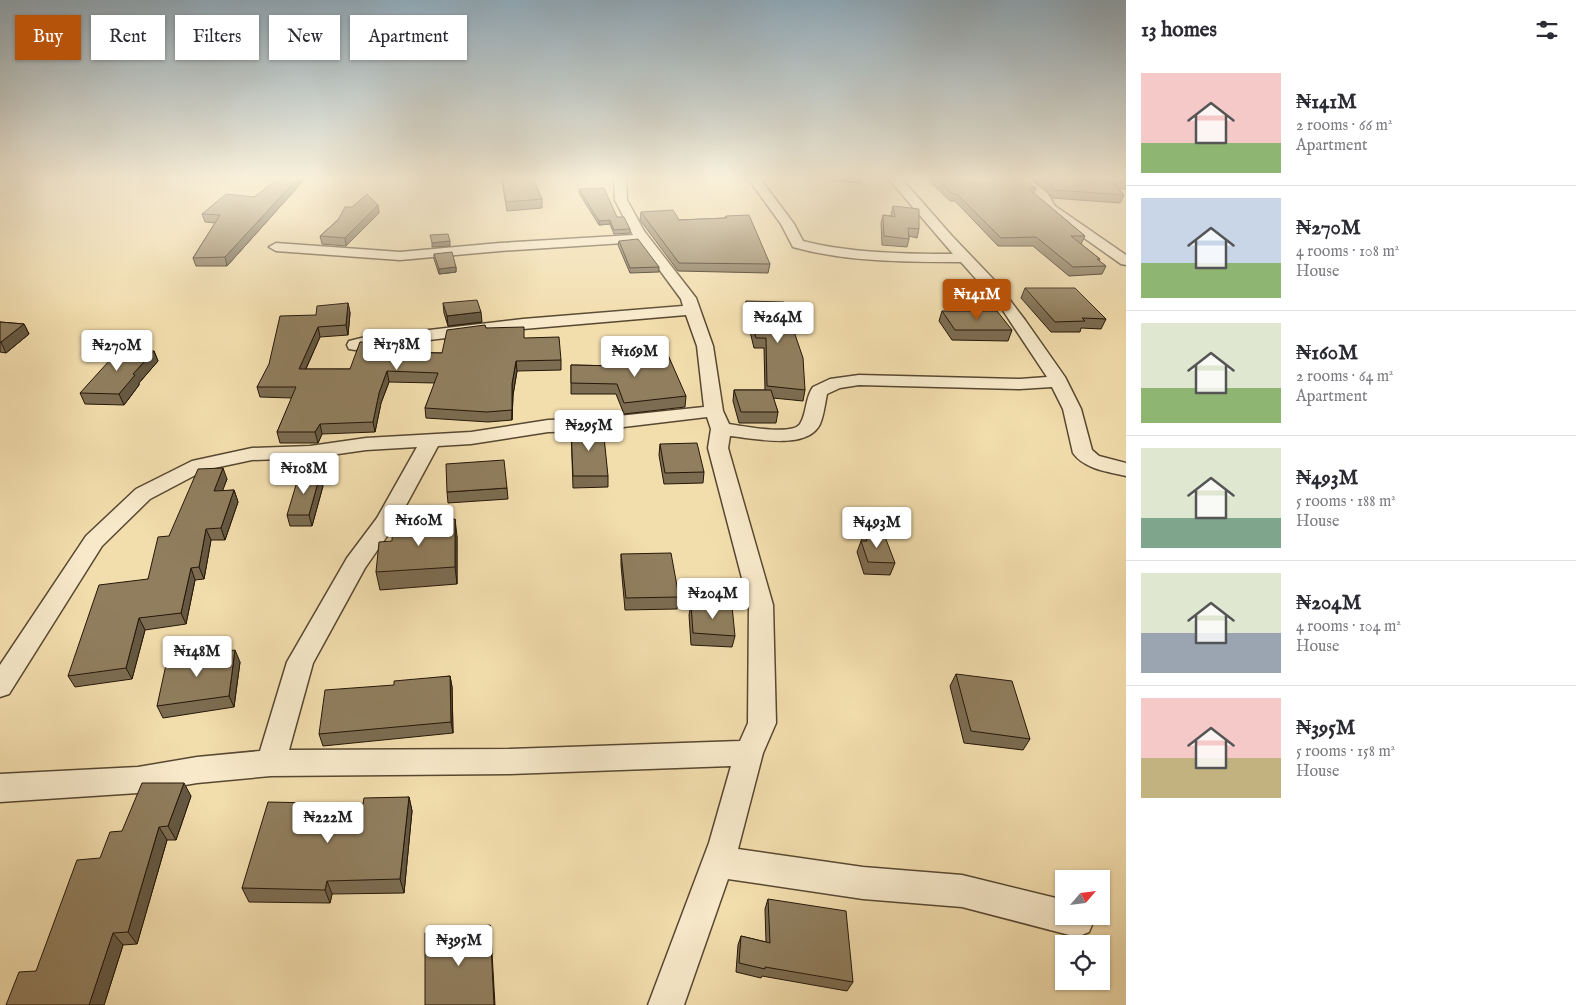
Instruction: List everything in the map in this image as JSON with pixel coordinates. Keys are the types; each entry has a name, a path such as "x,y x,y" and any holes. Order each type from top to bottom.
{"street":[{"path":"634,224 660,263 688,298 705,346 717,420 718,448 761,605 762,723 748,753 725,844 666,1005"},
{"path":"787,224 798,244 808,248 824,251 923,258 964,258"},
{"path":"934,224 1012,311 1028,338 1056,377 1072,409 1083,453 1092,460 1126,470"},
{"path":"1071,224 1126,261"},
{"path":"276,247 400,256 500,247 644,238"},
{"path":"355,345 390,336 412,337 523,324 692,310"},
{"path":"0,686 94,541 143,494 199,465 252,454 310,452 366,444 471,438 548,426 717,420 782,436 803,432 810,424 819,391 836,383 859,380 1020,384 1053,382 1056,377"},
{"path":"271,763 300,662 331,610 355,564 386,522 431,440"},
{"path":"0,788 138,780 197,770 271,763 360,764 636,759 748,753"},
{"path":"718,862 863,883 962,891 1055,914"}],"building":[{"path":"214,224 256,224 225,257 193,258"},
{"path":"334,224 359,224 345,238 320,236"},
{"path":"612,224 627,224 630,229 614,230"},
{"path":"650,224 753,224 770,264 679,263"},
{"path":"883,224 919,224 919,229 908,228 909,239 884,236"},
{"path":"987,224 1071,224 1085,236 1071,236 1106,266 1073,267 1036,237 1001,238"},
{"path":"448,234 450,241 432,243 430,235"},
{"path":"638,239 659,267 630,268 619,241"},
{"path":"452,252 456,267 439,269 434,254"},
{"path":"1025,288 1075,288 1106,319 1082,318 1085,321 1055,322"},
{"path":"477,300 481,312 447,316 443,303"},
{"path":"746,301 784,302 803,358 805,390 767,386 766,338 756,338"},
{"path":"348,303 346,325 318,327 299,369 350,369 360,342 381,342 378,352 442,353 447,330 485,325 486,328 524,327 524,338 559,337 561,360 516,361 512,384 512,410 487,412 425,408 438,373 387,371 379,393 373,422 320,424 315,432 277,432 296,387 257,387 269,364 280,316 316,315 317,306"},
{"path":"942,311 997,311 1012,330 955,330"},
{"path":"0,322 24,324 0,342"},
{"path":"120,349 154,351 133,374 135,375 119,394 80,393"},
{"path":"668,355 686,396 624,403 617,384 571,383 571,365 621,366 618,358"},
{"path":"734,390 771,390 778,412 741,412"},
{"path":"571,427 603,427 608,476 573,476"},
{"path":"697,443 704,472 665,473 660,444"},
{"path":"504,460 507,488 447,492 446,464"},
{"path":"223,468 214,491 234,490 221,528 206,529 199,567 191,568 181,613 139,618 126,668 68,676 99,585 148,579 158,537 169,536 198,469"},
{"path":"299,475 320,475 309,515 287,515"},
{"path":"455,519 455,567 376,572 379,542 392,541 393,523"},
{"path":"864,533 884,534 895,563 868,562 861,541 867,541"},
{"path":"671,553 679,597 626,598 621,554"},
{"path":"691,604 732,606 735,636 693,633"},
{"path":"235,650 229,696 157,706 167,660"},
{"path":"956,674 1012,681 1030,739 971,731"},
{"path":"450,676 451,722 319,734 325,690 394,685 394,681"},
{"path":"142,783 184,783 168,826 159,827 128,932 113,933 89,1005 6,1005 19,972 36,971 77,860 100,858 110,832 122,831"},
{"path":"409,797 400,879 327,881 325,890 242,888 268,802 363,804 364,798"},
{"path":"768,899 846,911 853,982 765,967 765,969 739,963 741,936 770,943"},
{"path":"490,925 494,1005 425,1005 425,933"}]}
